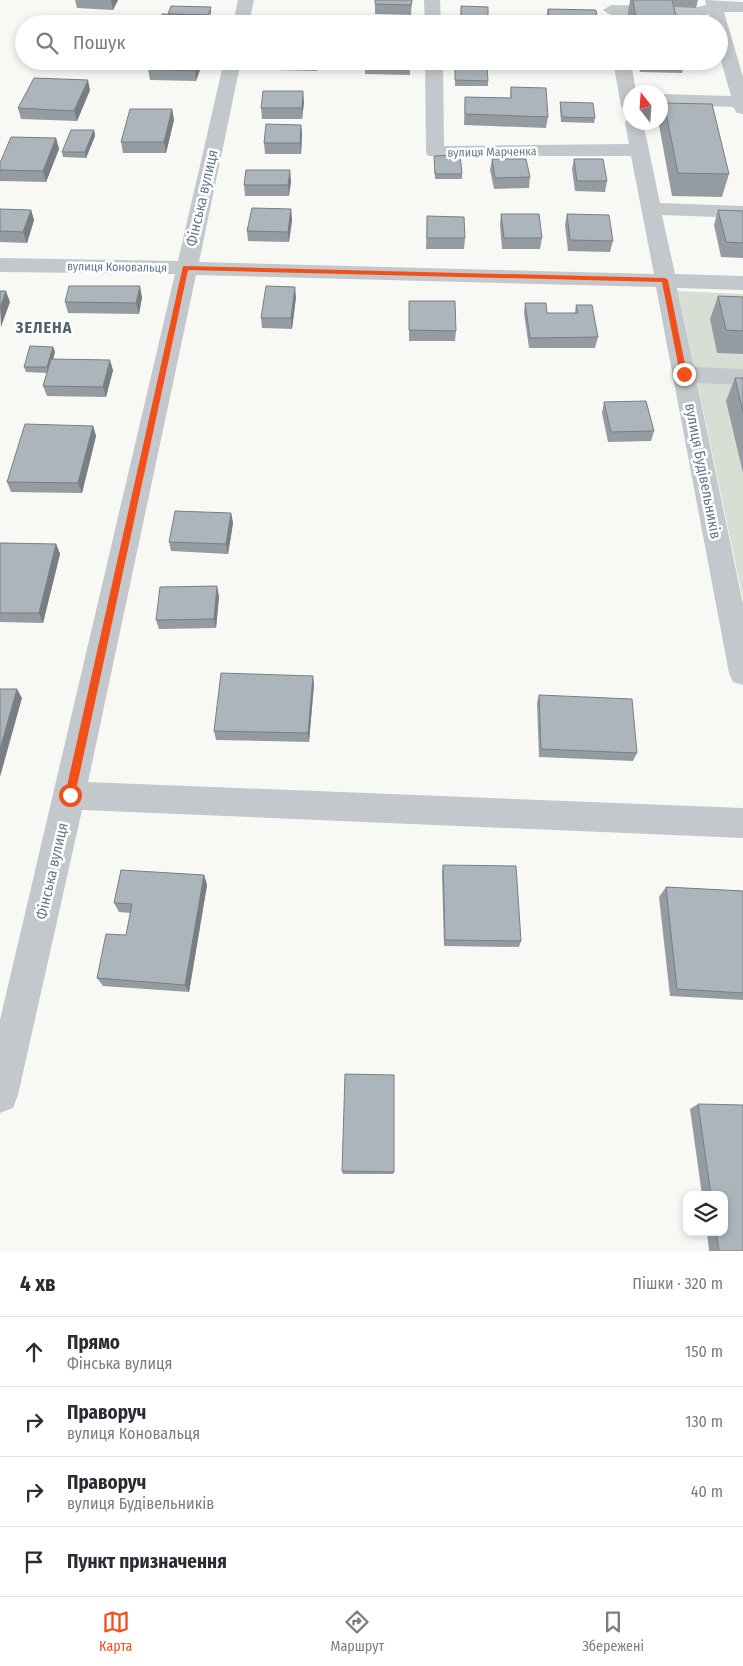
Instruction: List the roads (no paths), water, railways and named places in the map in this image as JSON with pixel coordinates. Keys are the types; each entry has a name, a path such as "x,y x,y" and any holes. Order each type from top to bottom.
{"street":[{"path":"243,15 246,0"},
{"path":"432,0 433,15"},
{"path":"612,11 699,12 714,4 743,8"},
{"path":"668,99 742,104 728,54"},
{"name":"Фінська вулиця","path":"0,1095 70,795 230,70"},
{"name":"вулиця Марченка","path":"434,70 435,152 639,150"},
{"path":"624,70 627,85"},
{"name":"вулиця Будівельників","path":"635,130 743,673"},
{"path":"651,209 743,212"},
{"name":"вулиця Коновальця","path":"0,265 186,268 743,283"},
{"path":"684,374 743,376"},
{"path":"70,795 743,824"}],"district":[{"name":"ЗЕЛЕНА","path":"44,327"}]}
